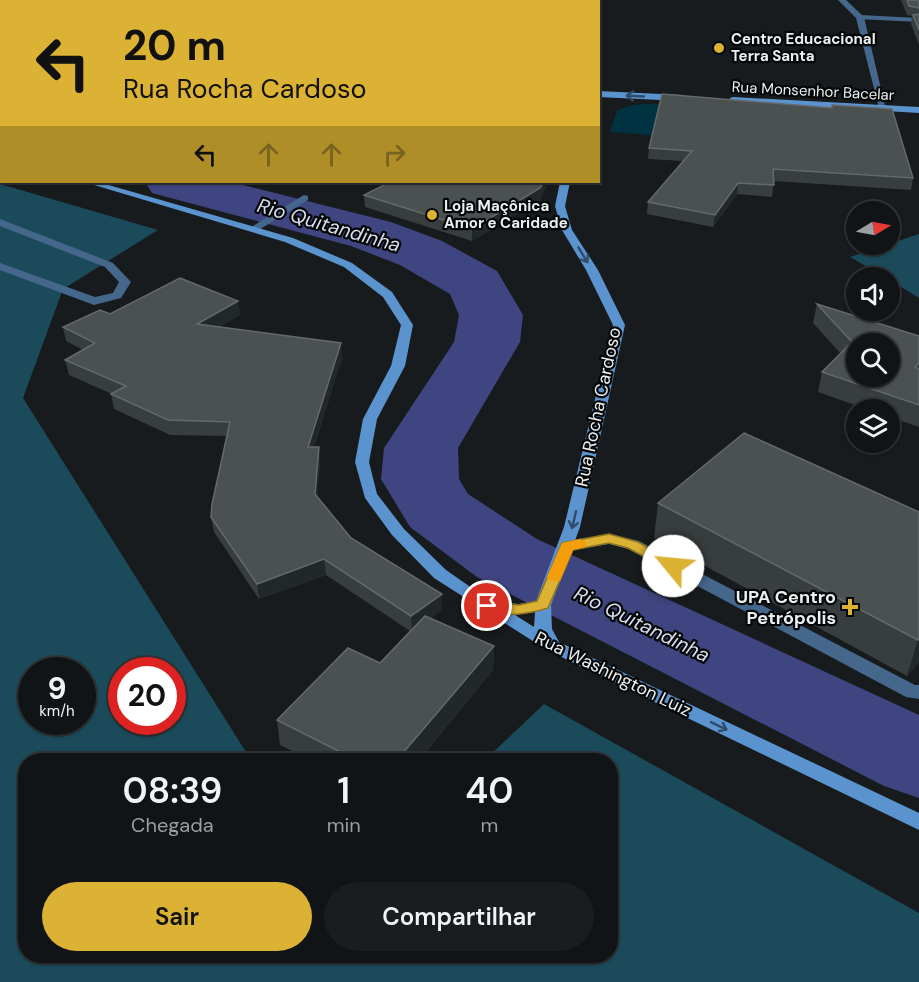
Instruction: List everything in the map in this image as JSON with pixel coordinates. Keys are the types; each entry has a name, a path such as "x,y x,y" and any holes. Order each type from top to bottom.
{"main road":[{"path":"600,94 689,98"},
{"name":"Rua Monsenhor Bacelar","path":"723,100 919,110"},
{"name":"Rua Washington Luiz","path":"92,183 289,240 348,265 388,295 407,325 398,366 370,419 362,462 370,495 398,532 440,574 553,646 918,821"},
{"name":"Rua Rocha Cardoso","path":"553,646 543,629 543,605 567,546 619,325 592,270 567,230 560,206 565,183"},
{"path":"487,606 519,610 543,605"}],"street":[{"path":"842,0 860,17 883,108"},
{"path":"860,17 919,20"},
{"path":"253,229 304,198"},
{"path":"0,222 109,266 125,282 117,295 94,301 0,266"},
{"path":"567,546 609,539 633,545 912,692 919,692"}],"shaded area":[{"path":"647,104 681,106 678,137 610,132 617,110"},
{"path":"0,184 158,230 63,289 23,398 247,753 18,753 18,963 618,963 618,753 492,753 544,704 919,913 919,982 0,982"},
{"path":"919,234 919,298 900,286 900,267 868,267 850,257 900,255 900,240"}],"building":[{"path":"907,0 919,0 919,8 909,6"},
{"path":"919,14 919,30 913,15"},
{"path":"662,94 832,108 832,105 892,109 913,178 773,169 774,185 738,183 715,215 648,202 692,151 649,148"},
{"path":"388,183 543,183 540,188 472,229 364,195"},
{"path":"180,278 238,301 197,324 341,343 308,447 319,447 315,494 351,538 442,594 411,616 324,559 257,584 211,517 230,422 168,420 111,394 126,386 65,360 95,343 63,327 100,310 110,314"},
{"path":"817,304 846,313 846,321 871,321 919,336 919,363 915,367 919,369 919,405 866,387 900,387 900,333 846,333 846,335"},
{"path":"846,348 846,380 822,372"},
{"name":"UPA Centro Petrópolis","path":"744,433 919,512 918,640 658,503"},
{"path":"425,616 494,646 403,753 342,753 277,720 348,648 380,663"}],"waterway":[{"name":"Rio Quitandinha","path":"175,183 371,234 421,253 476,284 491,315 487,342 421,448 420,479 438,510 507,558 919,759"}],"slow traffic":[{"path":"554,577 567,546 580,544"}],"place":[{"name":"Centro Educacional Terra Santa","path":"719,48"},
{"name":"Loja Maçônica Amor e Caridade","path":"432,215"},
{"name":"UPA Centro Petrópolis","path":"850,607"}],"route":[{"path":"487,606 519,610 543,605 567,546 609,539 633,545 673,566"}]}
